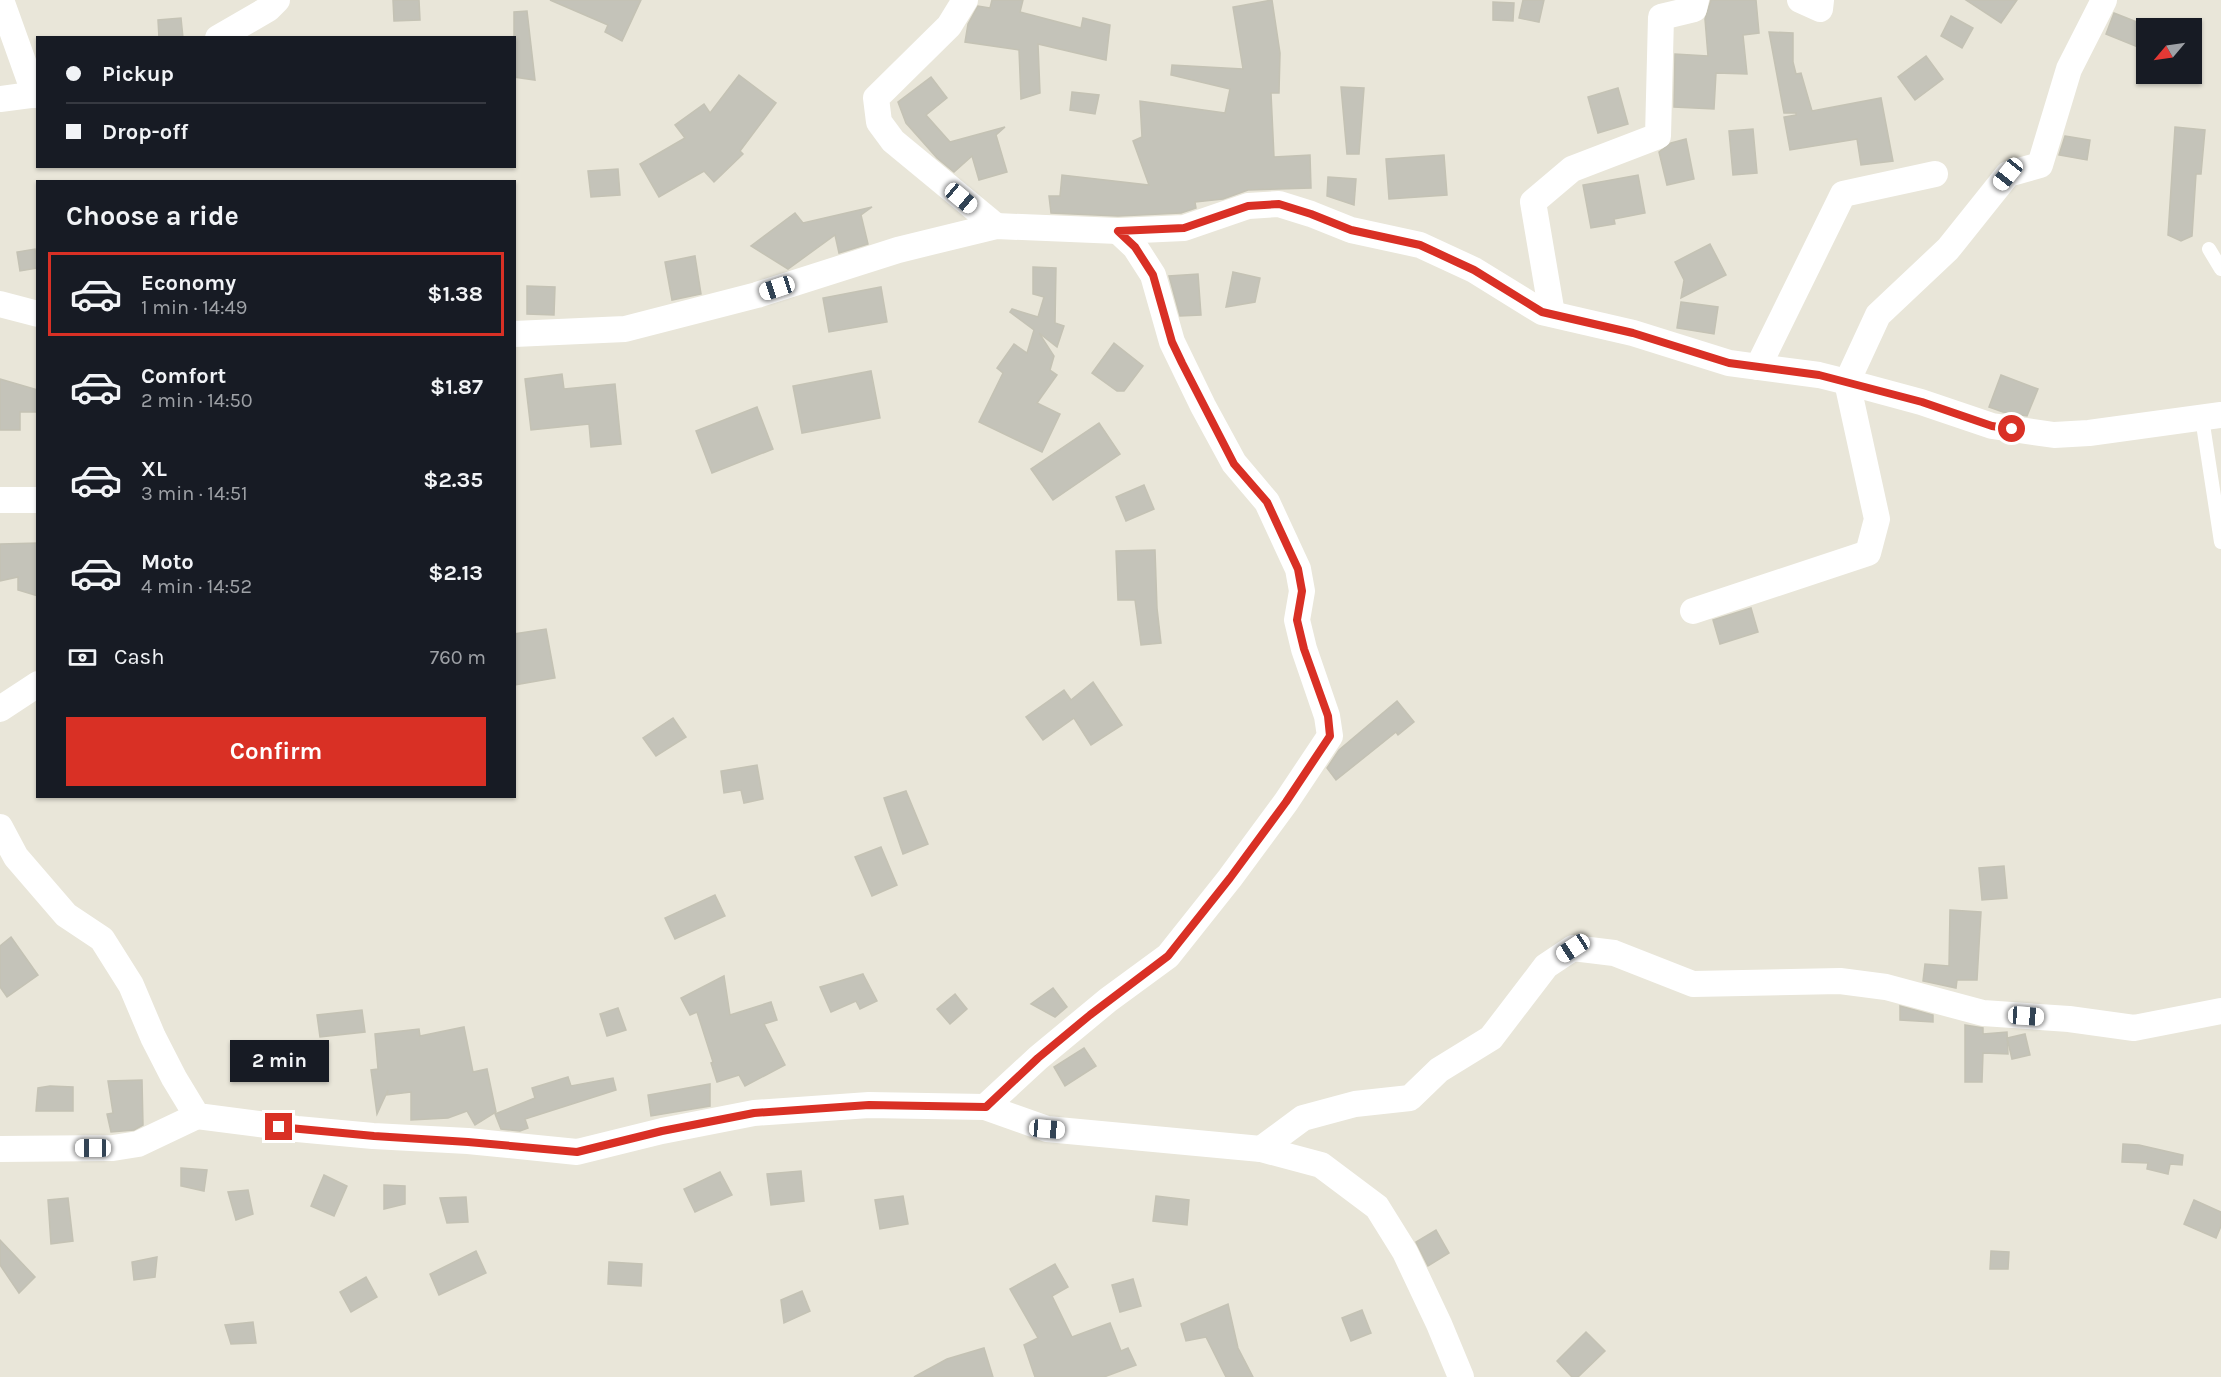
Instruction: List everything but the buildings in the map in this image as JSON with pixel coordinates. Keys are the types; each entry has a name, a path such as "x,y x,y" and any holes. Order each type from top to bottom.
{"street":[{"path":"221,36 268,9 278,0"},
{"path":"964,0 950,26 876,98 879,122 893,141 996,226"},
{"path":"1552,314 1533,202 1572,169 1658,136 1661,16 1694,9 1696,0"},
{"path":"1800,0 1820,9 1821,0"},
{"path":"1693,611 1868,553 1877,519 1846,382 1878,315 1948,249 2008,174 2040,165 2069,69 2104,0"},
{"path":"0,99 36,94 2,11"},
{"path":"1758,367 1843,194 1935,174"},
{"path":"516,334 625,329 757,295 898,250 996,226 1118,231 1184,228 1248,206 1279,204 1351,230 1420,245 1474,270 1542,312 1633,333 1729,363 1819,375 1922,402 1992,426 2054,435 2089,433 2211,416"},
{"path":"986,1107 1038,1058 1168,956 1286,802 1330,736 1328,716 1304,649 1297,620 1302,591 1298,569 1267,502 1234,464 1182,363 1172,342 1153,275 1135,247 1118,231"},
{"path":"0,304 36,313"},
{"path":"0,501 36,500"},
{"path":"0,709 36,685"},
{"path":"0,827 16,857 66,915 102,939 130,985 159,1047 197,1116"},
{"path":"1262,1149 1303,1118 1355,1104 1410,1098 1439,1070 1491,1038 1546,966 1573,948 1614,953 1693,984 1840,981 1886,987 1983,1013 2069,1019 2134,1028 2221,1011"},
{"path":"0,1149 113,1148 138,1144 197,1116 297,1130 577,1152 662,1131 754,1113 869,1105 986,1107 1047,1129 1262,1149 1320,1165 1377,1207 1405,1252 1461,1377"}],"lane":[{"path":"2209,249 2221,268"},
{"path":"2211,416 2221,542"}],"route":[{"path":"279,1127 577,1152 662,1131 754,1113 869,1105 986,1107 1038,1058 1108,1000 1168,956 1286,802 1330,736 1328,716 1304,649 1297,620 1302,591 1298,569 1267,502 1234,464 1203,406 1172,342 1153,275 1135,247 1118,231 1184,228 1248,206 1279,204 1351,230 1420,245 1474,270 1542,312 1633,333 1729,363 1819,375 1922,402 1992,426 2012,429"}]}
